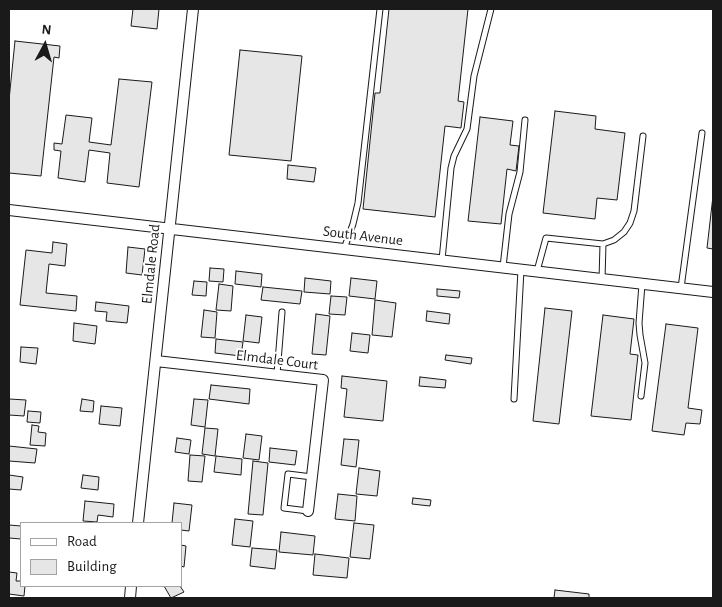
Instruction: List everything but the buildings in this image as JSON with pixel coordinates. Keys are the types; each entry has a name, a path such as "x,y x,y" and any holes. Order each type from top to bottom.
{"street":[{"name":"Elmdale Road","path":"138,522 193,9"},
{"name":"South Avenue","path":"9,210 713,292"},
{"name":"Elmdale Court","path":"156,361 323,380 308,511"}],"lane":[{"path":"344,249 358,203 380,9"},
{"path":"442,260 451,168 454,156 467,129 474,76 491,9"},
{"path":"503,267 509,214 520,172 525,120"},
{"path":"681,288 702,132"},
{"path":"537,271 546,238 603,244 624,232 634,211 643,136"},
{"path":"602,279 603,244"},
{"path":"514,399 521,269"},
{"path":"641,396 645,363 639,323 642,283"},
{"path":"277,374 282,312"},
{"path":"308,511 284,508 288,474 312,477"}]}
